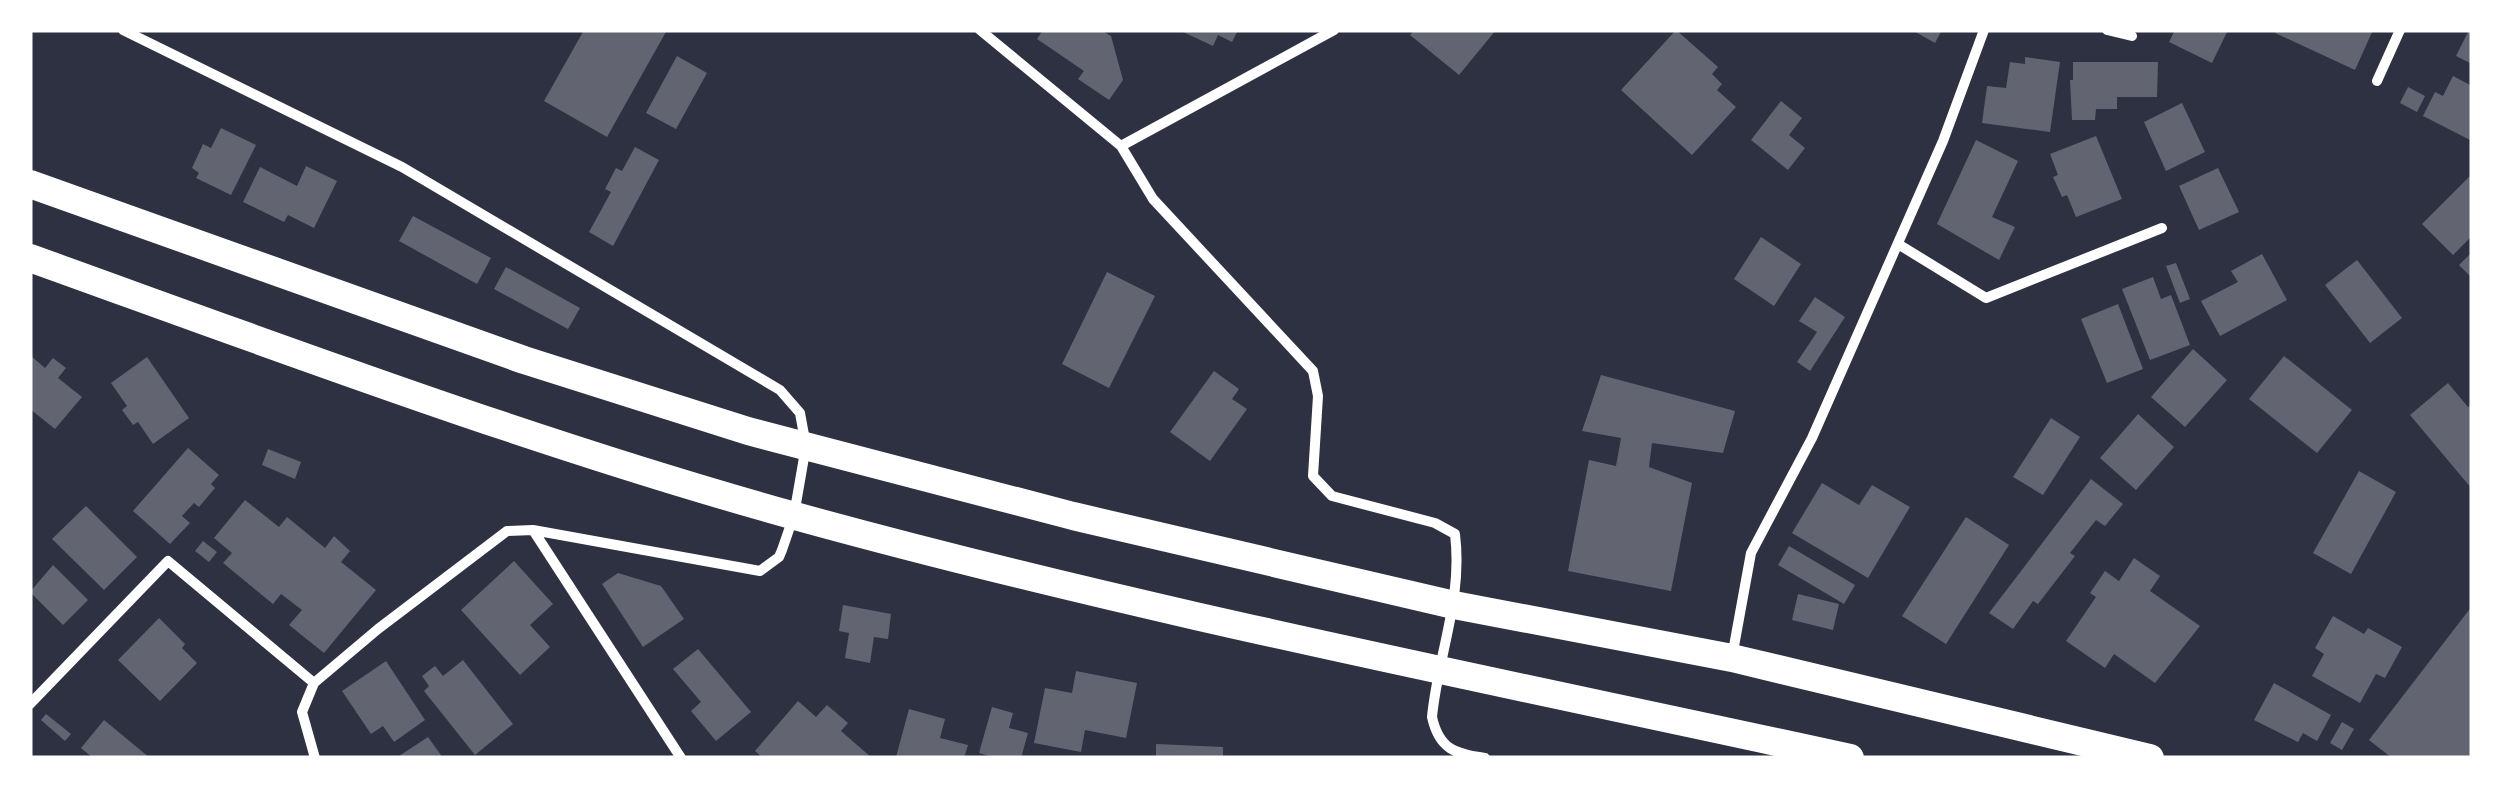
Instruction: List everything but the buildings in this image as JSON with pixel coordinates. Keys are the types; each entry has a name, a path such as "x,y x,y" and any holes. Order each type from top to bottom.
{"highway":[{"path":"30,184 524,360 806,446 1074,516 1454,605 1732,658 2150,758"},
{"path":"30,258 538,437 794,516 1084,589 1850,758"}],"street":[{"path":"123,30 402,167 780,390 800,413 806,446 794,516 779,557 760,571 533,530 507,531 314,683 302,712 315,758"},
{"path":"980,30 1120,146 1153,198 1312,371 1318,396 1313,476 1332,496 1435,523 1455,534 1459,566 1432,717 1436,734 1448,748 1462,755 1485,758"},
{"path":"1120,146 1334,30"},
{"path":"1732,658 1752,553 1812,438 1948,129 1984,30"},
{"path":"2107,30 2132,36"},
{"path":"2377,81 2400,30"},
{"path":"1898,244 1986,298 2162,228"},
{"path":"533,530 682,758"},
{"path":"30,704 168,562 314,683"}]}
